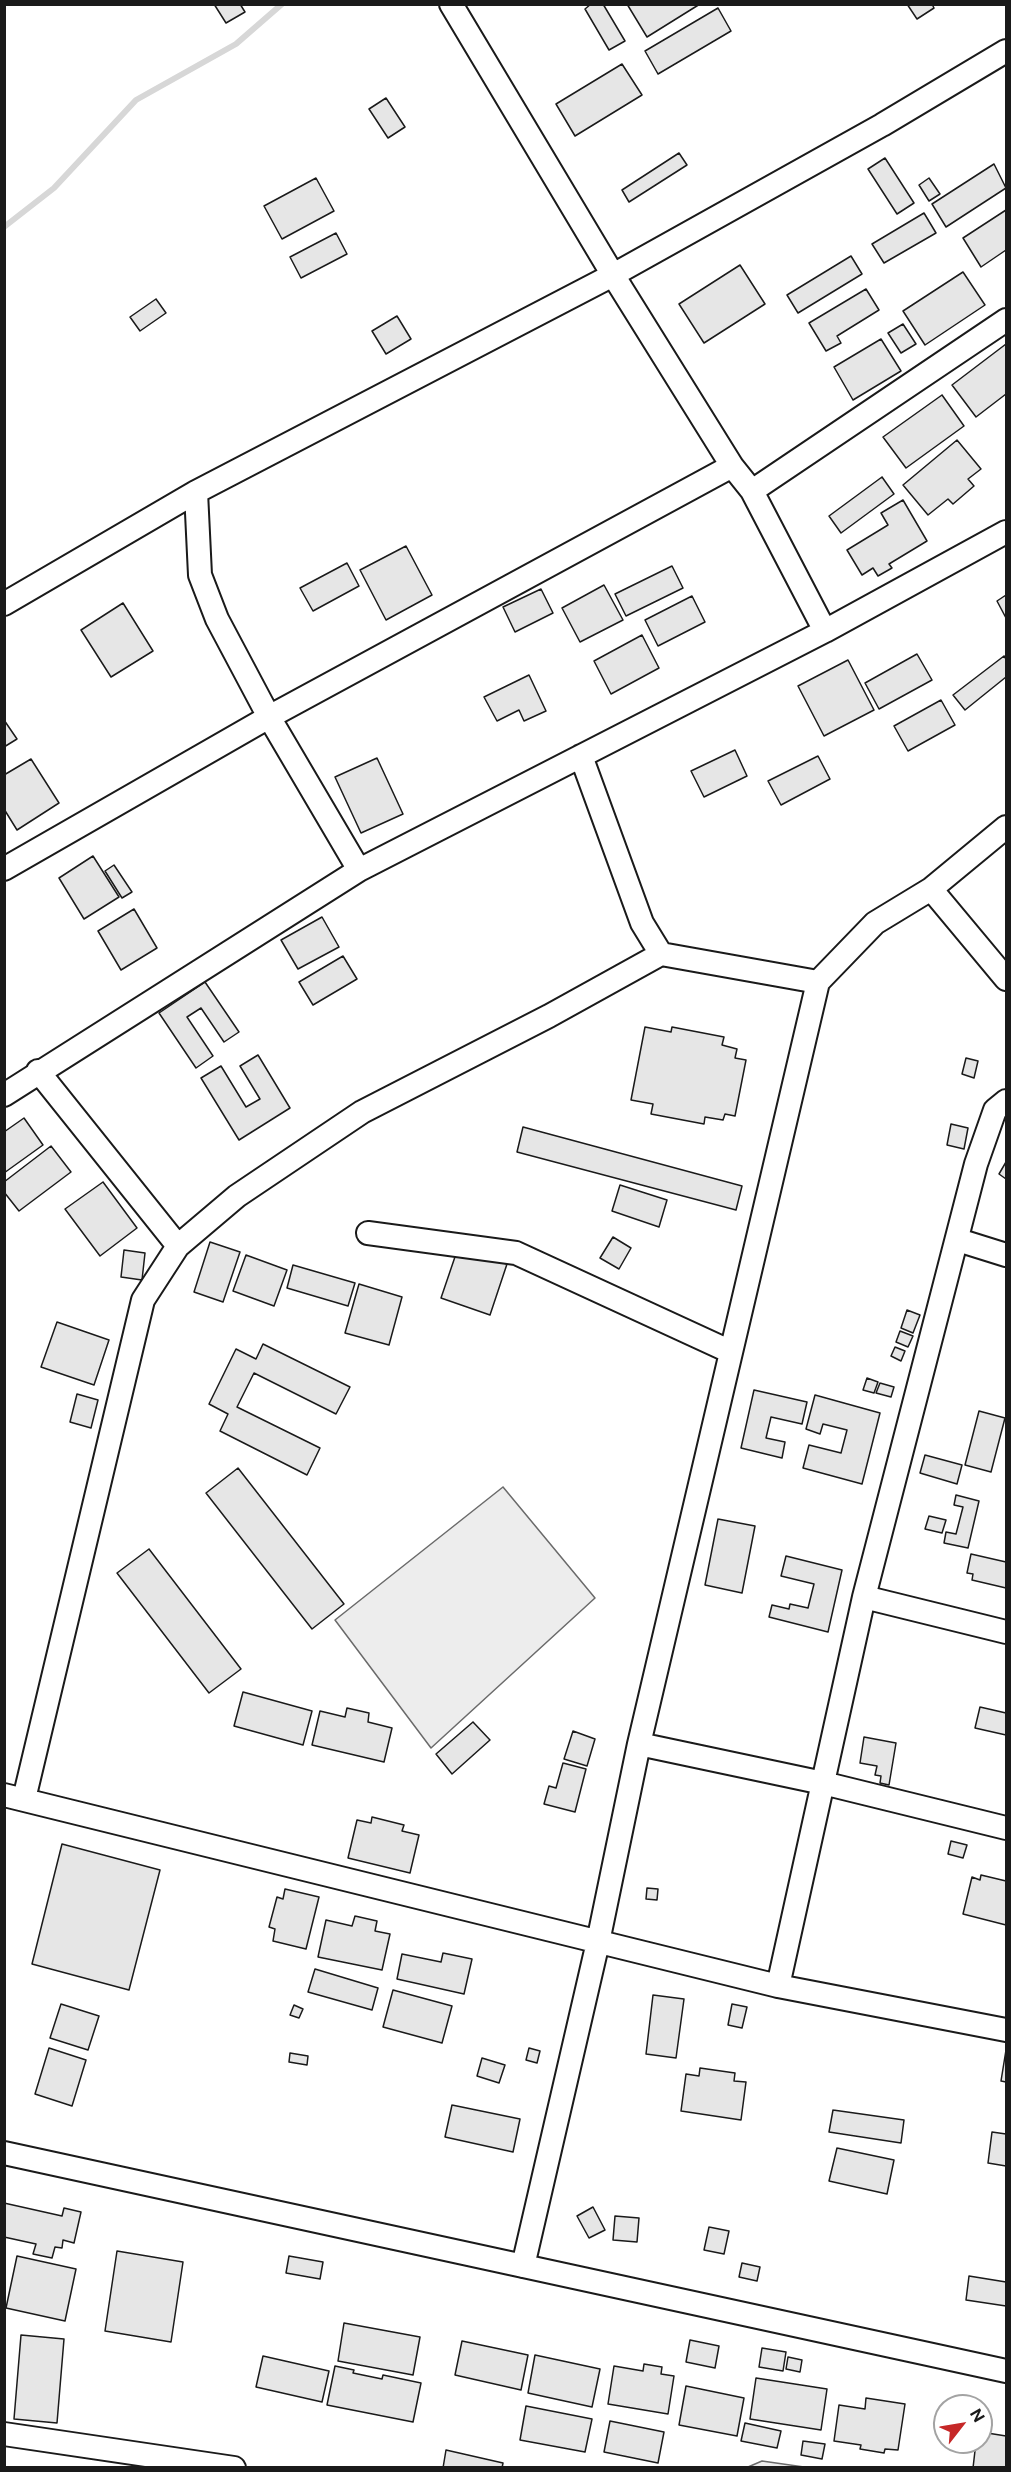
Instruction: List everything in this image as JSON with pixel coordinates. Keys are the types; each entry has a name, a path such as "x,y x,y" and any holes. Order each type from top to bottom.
{"street":[{"path":"451,4 613,275 732,466 752,492 825,631"},
{"path":"4,604 196,492 613,275 882,125 1006,51"},
{"path":"752,492 1006,320"},
{"path":"4,869 269,717 732,466"},
{"path":"196,492 200,575 217,619 269,717 359,870"},
{"path":"4,1095 38,1071 140,1010 359,870 825,631 1006,532"},
{"path":"581,756 642,923 661,954"},
{"path":"523,2266 598,1942 639,1744 818,982 875,923 931,889 1006,826"},
{"path":"931,889 1006,979"},
{"path":"818,982 661,954 549,1016 362,1112 237,1196 178,1246 143,1300 14,1797 778,1986 1006,2030"},
{"path":"38,1071 178,1246"},
{"path":"778,1986 864,1597 976,1164 995,1110 1006,1101"},
{"path":"368,1233 516,1253 731,1352"},
{"path":"958,1240 1006,1255"},
{"path":"864,1597 1006,1632"},
{"path":"639,1744 824,1783 1006,1828"},
{"path":"4,2153 1006,2371"},
{"path":"4,2434 234,2468"}],"shaded area":[{"path":"503,1487 595,1598 431,1748 335,1620"},
{"path":"762,2461 804,2467 748,2467"}],"building":[{"path":"214,4 240,4 245,12 226,23"},
{"path":"591,4 603,4 625,41 609,50 585,9"},
{"path":"627,4 700,4 647,37"},
{"path":"907,4 932,4 934,8 917,19"},
{"path":"718,8 731,31 658,74 645,51"},
{"path":"622,64 642,95 575,136 556,104"},
{"path":"386,98 405,127 388,138 369,109"},
{"path":"679,153 687,165 629,202 622,190"},
{"path":"885,158 914,203 897,214 868,169"},
{"path":"994,164 1006,188 946,227 932,204"},
{"path":"316,178 334,211 282,239 264,206"},
{"path":"929,178 940,194 929,201 919,185"},
{"path":"1006,210 1006,250 981,267 963,238"},
{"path":"924,213 936,233 884,263 872,244"},
{"path":"336,233 347,254 301,278 290,257"},
{"path":"851,256 862,274 798,313 787,295"},
{"path":"740,265 765,304 704,343 679,304"},
{"path":"963,272 985,305 925,345 903,311"},
{"path":"866,289 879,310 837,336 841,343 826,351 809,323"},
{"path":"156,299 166,313 140,331 130,317"},
{"path":"397,316 411,339 386,354 372,331"},
{"path":"903,324 916,344 901,353 888,333"},
{"path":"881,339 901,371 853,400 834,367"},
{"path":"1006,344 1006,394 976,417 952,385"},
{"path":"942,395 964,426 906,468 883,437"},
{"path":"957,440 981,469 968,479 974,486 953,504 948,499 928,515 903,485"},
{"path":"882,477 894,494 841,533 829,516"},
{"path":"903,500 927,541 889,564 892,568 878,576 873,568 862,575 847,550 888,525 881,513"},
{"path":"406,546 432,595 386,620 360,570"},
{"path":"347,563 359,586 313,611 300,588"},
{"path":"672,566 683,588 626,616 615,594"},
{"path":"604,585 623,620 580,642 562,608"},
{"path":"541,589 553,613 515,632 503,607"},
{"path":"1006,595 1006,618 997,601"},
{"path":"692,596 705,622 658,646 645,620"},
{"path":"123,603 153,651 111,677 81,630"},
{"path":"642,635 659,668 611,694 594,661"},
{"path":"917,654 932,680 879,709 865,683"},
{"path":"1004,656 1006,677 965,710 953,695"},
{"path":"848,660 874,710 824,736 798,686"},
{"path":"529,675 546,711 524,721 519,710 497,721 484,697"},
{"path":"941,700 955,725 908,751 894,726"},
{"path":"4,720 17,739 4,747"},
{"path":"735,750 747,776 704,797 691,771"},
{"path":"818,756 830,779 781,805 768,781"},
{"path":"377,758 403,814 361,833 335,777"},
{"path":"31,759 59,803 17,830 4,809 4,775"},
{"path":"93,856 119,897 84,919 59,878"},
{"path":"114,865 132,892 122,898 105,871"},
{"path":"134,909 157,948 121,970 98,931"},
{"path":"322,917 339,947 298,969 281,940"},
{"path":"343,956 357,979 313,1005 299,982"},
{"path":"205,982 239,1032 224,1042 201,1008 187,1017 213,1056 196,1068 159,1013"},
{"path":"645,1027 671,1032 672,1027 724,1037 722,1045 737,1049 735,1058 746,1060 735,1116 725,1114 723,1120 705,1117 704,1124 651,1114 653,1104 631,1100"},
{"path":"258,1055 290,1108 239,1140 201,1078 221,1066 246,1107 260,1099 240,1066"},
{"path":"966,1058 978,1061 974,1078 962,1074"},
{"path":"24,1118 43,1145 4,1173 4,1132"},
{"path":"951,1124 968,1128 964,1149 947,1145"},
{"path":"523,1127 742,1186 736,1210 517,1152"},
{"path":"51,1146 71,1172 19,1211 4,1192 4,1182"},
{"path":"1006,1162 1006,1179 999,1174"},
{"path":"103,1182 137,1228 100,1256 65,1209"},
{"path":"620,1185 667,1200 659,1227 612,1211"},
{"path":"613,1237 631,1248 619,1269 600,1258"},
{"path":"210,1242 240,1252 223,1302 194,1292"},
{"path":"458,1248 507,1264 490,1315 441,1298"},
{"path":"124,1250 145,1253 142,1280 121,1277"},
{"path":"246,1255 287,1270 274,1306 233,1291"},
{"path":"293,1265 355,1283 348,1306 287,1288"},
{"path":"359,1284 402,1297 389,1345 345,1333"},
{"path":"907,1310 920,1315 913,1333 901,1328"},
{"path":"57,1322 109,1340 94,1385 41,1367"},
{"path":"900,1331 913,1336 908,1347 896,1342"},
{"path":"263,1344 350,1387 336,1414 254,1373 237,1407 320,1448 307,1475 220,1431 228,1414 209,1404 236,1349 256,1359"},
{"path":"895,1347 905,1351 901,1361 891,1356"},
{"path":"867,1378 878,1382 874,1393 863,1390"},
{"path":"880,1383 894,1387 891,1397 876,1393"},
{"path":"754,1390 807,1402 802,1424 771,1417 766,1438 785,1442 782,1458 741,1448"},
{"path":"77,1394 98,1400 91,1428 70,1422"},
{"path":"815,1395 880,1413 862,1484 803,1468 809,1445 841,1453 847,1430 823,1424 820,1434 806,1429"},
{"path":"979,1411 1005,1418 991,1472 965,1465"},
{"path":"925,1455 962,1465 957,1484 920,1473"},
{"path":"238,1468 344,1604 312,1629 206,1493"},
{"path":"956,1495 979,1501 968,1548 944,1543 946,1532 956,1534 963,1507 954,1505"},
{"path":"929,1516 946,1520 942,1533 925,1529"},
{"path":"718,1519 755,1526 742,1593 705,1585"},
{"path":"149,1549 241,1669 209,1693 117,1573"},
{"path":"971,1554 1006,1562 1006,1588 972,1580 973,1574 967,1573"},
{"path":"786,1556 842,1570 828,1632 769,1617 772,1605 789,1609 790,1604 808,1608 814,1584 781,1576"},
{"path":"243,1692 312,1711 303,1745 234,1726"},
{"path":"980,1707 1006,1713 1006,1735 975,1728"},
{"path":"347,1708 369,1713 368,1722 392,1728 384,1762 312,1745 320,1711 345,1717"},
{"path":"473,1722 490,1740 452,1774 436,1754"},
{"path":"573,1731 595,1739 587,1766 564,1759"},
{"path":"864,1737 896,1743 889,1785 880,1783 881,1776 875,1775 877,1766 860,1763"},
{"path":"563,1763 586,1769 575,1812 544,1804 549,1786 556,1788"},
{"path":"372,1817 404,1825 402,1831 419,1835 410,1873 348,1858 357,1820 371,1823"},
{"path":"951,1841 967,1845 963,1858 948,1854"},
{"path":"62,1844 160,1870 129,1990 32,1964"},
{"path":"981,1875 1006,1881 1006,1925 963,1914 972,1877 980,1880"},
{"path":"647,1888 658,1889 657,1900 646,1899"},
{"path":"285,1889 319,1897 306,1949 273,1941 275,1929 269,1927 277,1897 283,1899"},
{"path":"355,1916 377,1921 375,1931 390,1934 382,1970 318,1957 326,1920 352,1926"},
{"path":"443,1953 472,1959 464,1994 397,1979 402,1954 441,1962"},
{"path":"315,1969 378,1988 372,2010 308,1992"},
{"path":"393,1990 452,2006 442,2043 383,2027"},
{"path":"653,1995 684,1999 676,2058 646,2054"},
{"path":"61,2004 99,2016 88,2050 50,2038"},
{"path":"732,2004 747,2007 742,2028 728,2025"},
{"path":"294,2005 303,2009 299,2018 290,2015"},
{"path":"49,2048 86,2060 72,2106 35,2094"},
{"path":"529,2048 540,2051 537,2063 526,2060"},
{"path":"1006,2050 1006,2082 1001,2081"},
{"path":"290,2053 308,2056 307,2065 289,2062"},
{"path":"482,2058 505,2065 499,2083 477,2076"},
{"path":"700,2068 735,2073 734,2081 746,2082 741,2120 681,2111 686,2074 699,2076"},
{"path":"452,2105 520,2119 513,2152 445,2137"},
{"path":"833,2110 904,2120 901,2143 829,2132"},
{"path":"992,2132 1006,2134 1006,2166 988,2163"},
{"path":"837,2148 894,2160 887,2194 829,2181"},
{"path":"4,2203 62,2216 64,2208 81,2212 74,2243 63,2240 62,2248 55,2247 52,2258 33,2254 36,2244 4,2237"},
{"path":"593,2207 605,2230 589,2238 577,2216"},
{"path":"615,2216 639,2218 637,2242 613,2240"},
{"path":"709,2227 729,2231 724,2254 704,2250"},
{"path":"117,2251 183,2262 171,2342 105,2331"},
{"path":"17,2256 76,2269 65,2321 6,2308"},
{"path":"289,2256 323,2262 320,2279 286,2273"},
{"path":"742,2263 760,2267 757,2281 739,2277"},
{"path":"969,2276 1006,2282 1006,2306 966,2300"},
{"path":"344,2323 420,2337 413,2375 338,2361"},
{"path":"21,2335 64,2339 57,2423 14,2419"},
{"path":"690,2340 719,2346 715,2368 686,2362"},
{"path":"462,2341 528,2355 521,2390 455,2375"},
{"path":"762,2348 786,2352 783,2371 759,2367"},
{"path":"535,2355 600,2369 592,2407 528,2393"},
{"path":"263,2356 329,2371 322,2402 256,2387"},
{"path":"788,2357 802,2360 800,2372 786,2369"},
{"path":"644,2364 662,2367 661,2374 674,2376 668,2414 608,2404 614,2366 643,2371"},
{"path":"335,2366 354,2370 353,2373 382,2379 383,2375 421,2383 413,2422 327,2405"},
{"path":"756,2378 827,2389 821,2430 750,2419"},
{"path":"686,2386 744,2398 737,2436 679,2425"},
{"path":"866,2398 905,2404 898,2450 885,2449 884,2453 860,2449 861,2445 834,2441 839,2405 865,2409"},
{"path":"526,2406 592,2419 585,2452 520,2440"},
{"path":"610,2421 664,2432 658,2463 604,2452"},
{"path":"745,2423 781,2431 777,2448 741,2441"},
{"path":"993,2434 1006,2436 1006,2468 973,2468 975,2454 993,2454"},
{"path":"803,2441 825,2444 822,2459 801,2455"},
{"path":"446,2450 503,2463 502,2468 443,2468"}],"waterway":[{"path":"4,227 54,188 136,100 236,44 282,4"}]}
